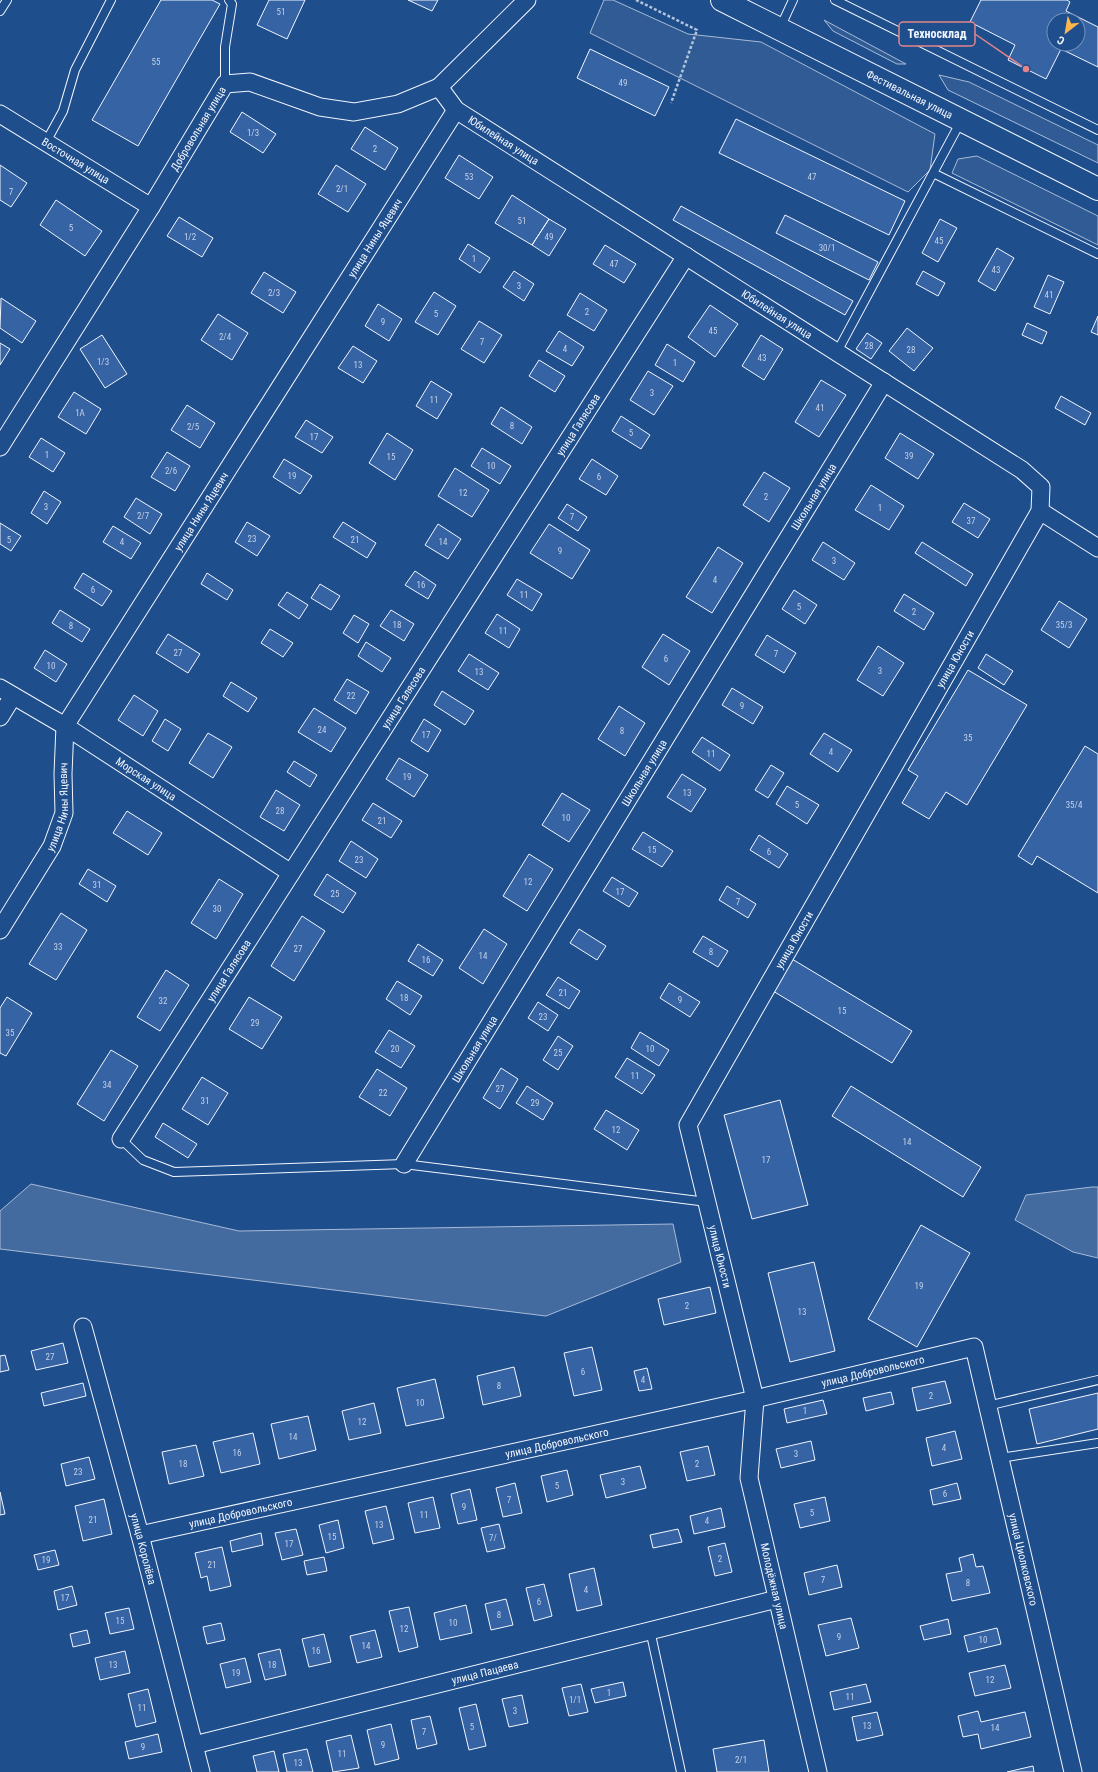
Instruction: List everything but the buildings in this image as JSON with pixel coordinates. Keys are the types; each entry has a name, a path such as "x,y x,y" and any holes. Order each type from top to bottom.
{"main road":[{"name":"Фестивальная улица","path":"722,0 1098,189"}],"street":[{"name":"Добровольная улица","path":"0,447 151,207 225,84 250,82 320,107 354,112 398,104 438,87 527,0"},
{"name":"Юбилейная улица","path":"438,87 456,110 1022,470 1041,487 1040,511"},
{"name":"улица Нины Яцевич","path":"0,930 52,846 64,814 63,774 65,726 456,110"},
{"name":"Восточная улица","path":"0,114 151,207"},
{"name":"улица Галясова","path":"121,1139 686,256"},
{"name":"Школьная улица","path":"404,1164 884,382"},
{"path":"1040,511 1098,548"},
{"name":"улица Юности","path":"755,1399 688,1125 1040,511"},
{"name":"Морская улица","path":"6,692 65,726 291,872"},
{"path":"0,717 6,692"},
{"name":"улица Королёва","path":"83,1327 140,1535 200,1772"},
{"name":"улица Добровольского","path":"140,1535 755,1399 974,1347"},
{"name":"улица Циолковского","path":"974,1347 1073,1772"},
{"name":"Молодёжная улица","path":"755,1399 749,1478 818,1772"},
{"name":"улица Пацаева","path":"194,1745 778,1599"}],"lane":[{"path":"0,11 7,0"},
{"path":"46,142 63,111 75,70 110,0"},
{"path":"225,84 225,47 232,4 229,0"},
{"path":"779,29 793,0"},
{"path":"835,0 1098,130"},
{"path":"836,352 962,120"},
{"path":"933,173 1098,254"},
{"path":"121,1139 143,1160 174,1172 404,1164 707,1202"},
{"path":"988,1406 1098,1380"},
{"path":"1000,1458 1098,1443"},
{"path":"650,1630 681,1772"}],"path":[{"path":"636,0 697,30 671,103"}],"shaded area":[{"path":"604,0 613,0 688,34 761,42 935,134 930,170 908,192 590,33"},
{"path":"824,20 906,64 897,64 833,31"},
{"path":"939,75 969,82 1098,145 1098,163 948,90"},
{"path":"977,156 1098,216 1098,245 952,173 958,159"},
{"path":"31,1184 239,1231 673,1224 681,1262 546,1316 0,1249 0,1211"},
{"path":"1098,1187 1098,1258 1073,1252 1015,1220 1026,1195"}],"place":[{"name":"Техносклад","path":"1026,69"}]}
